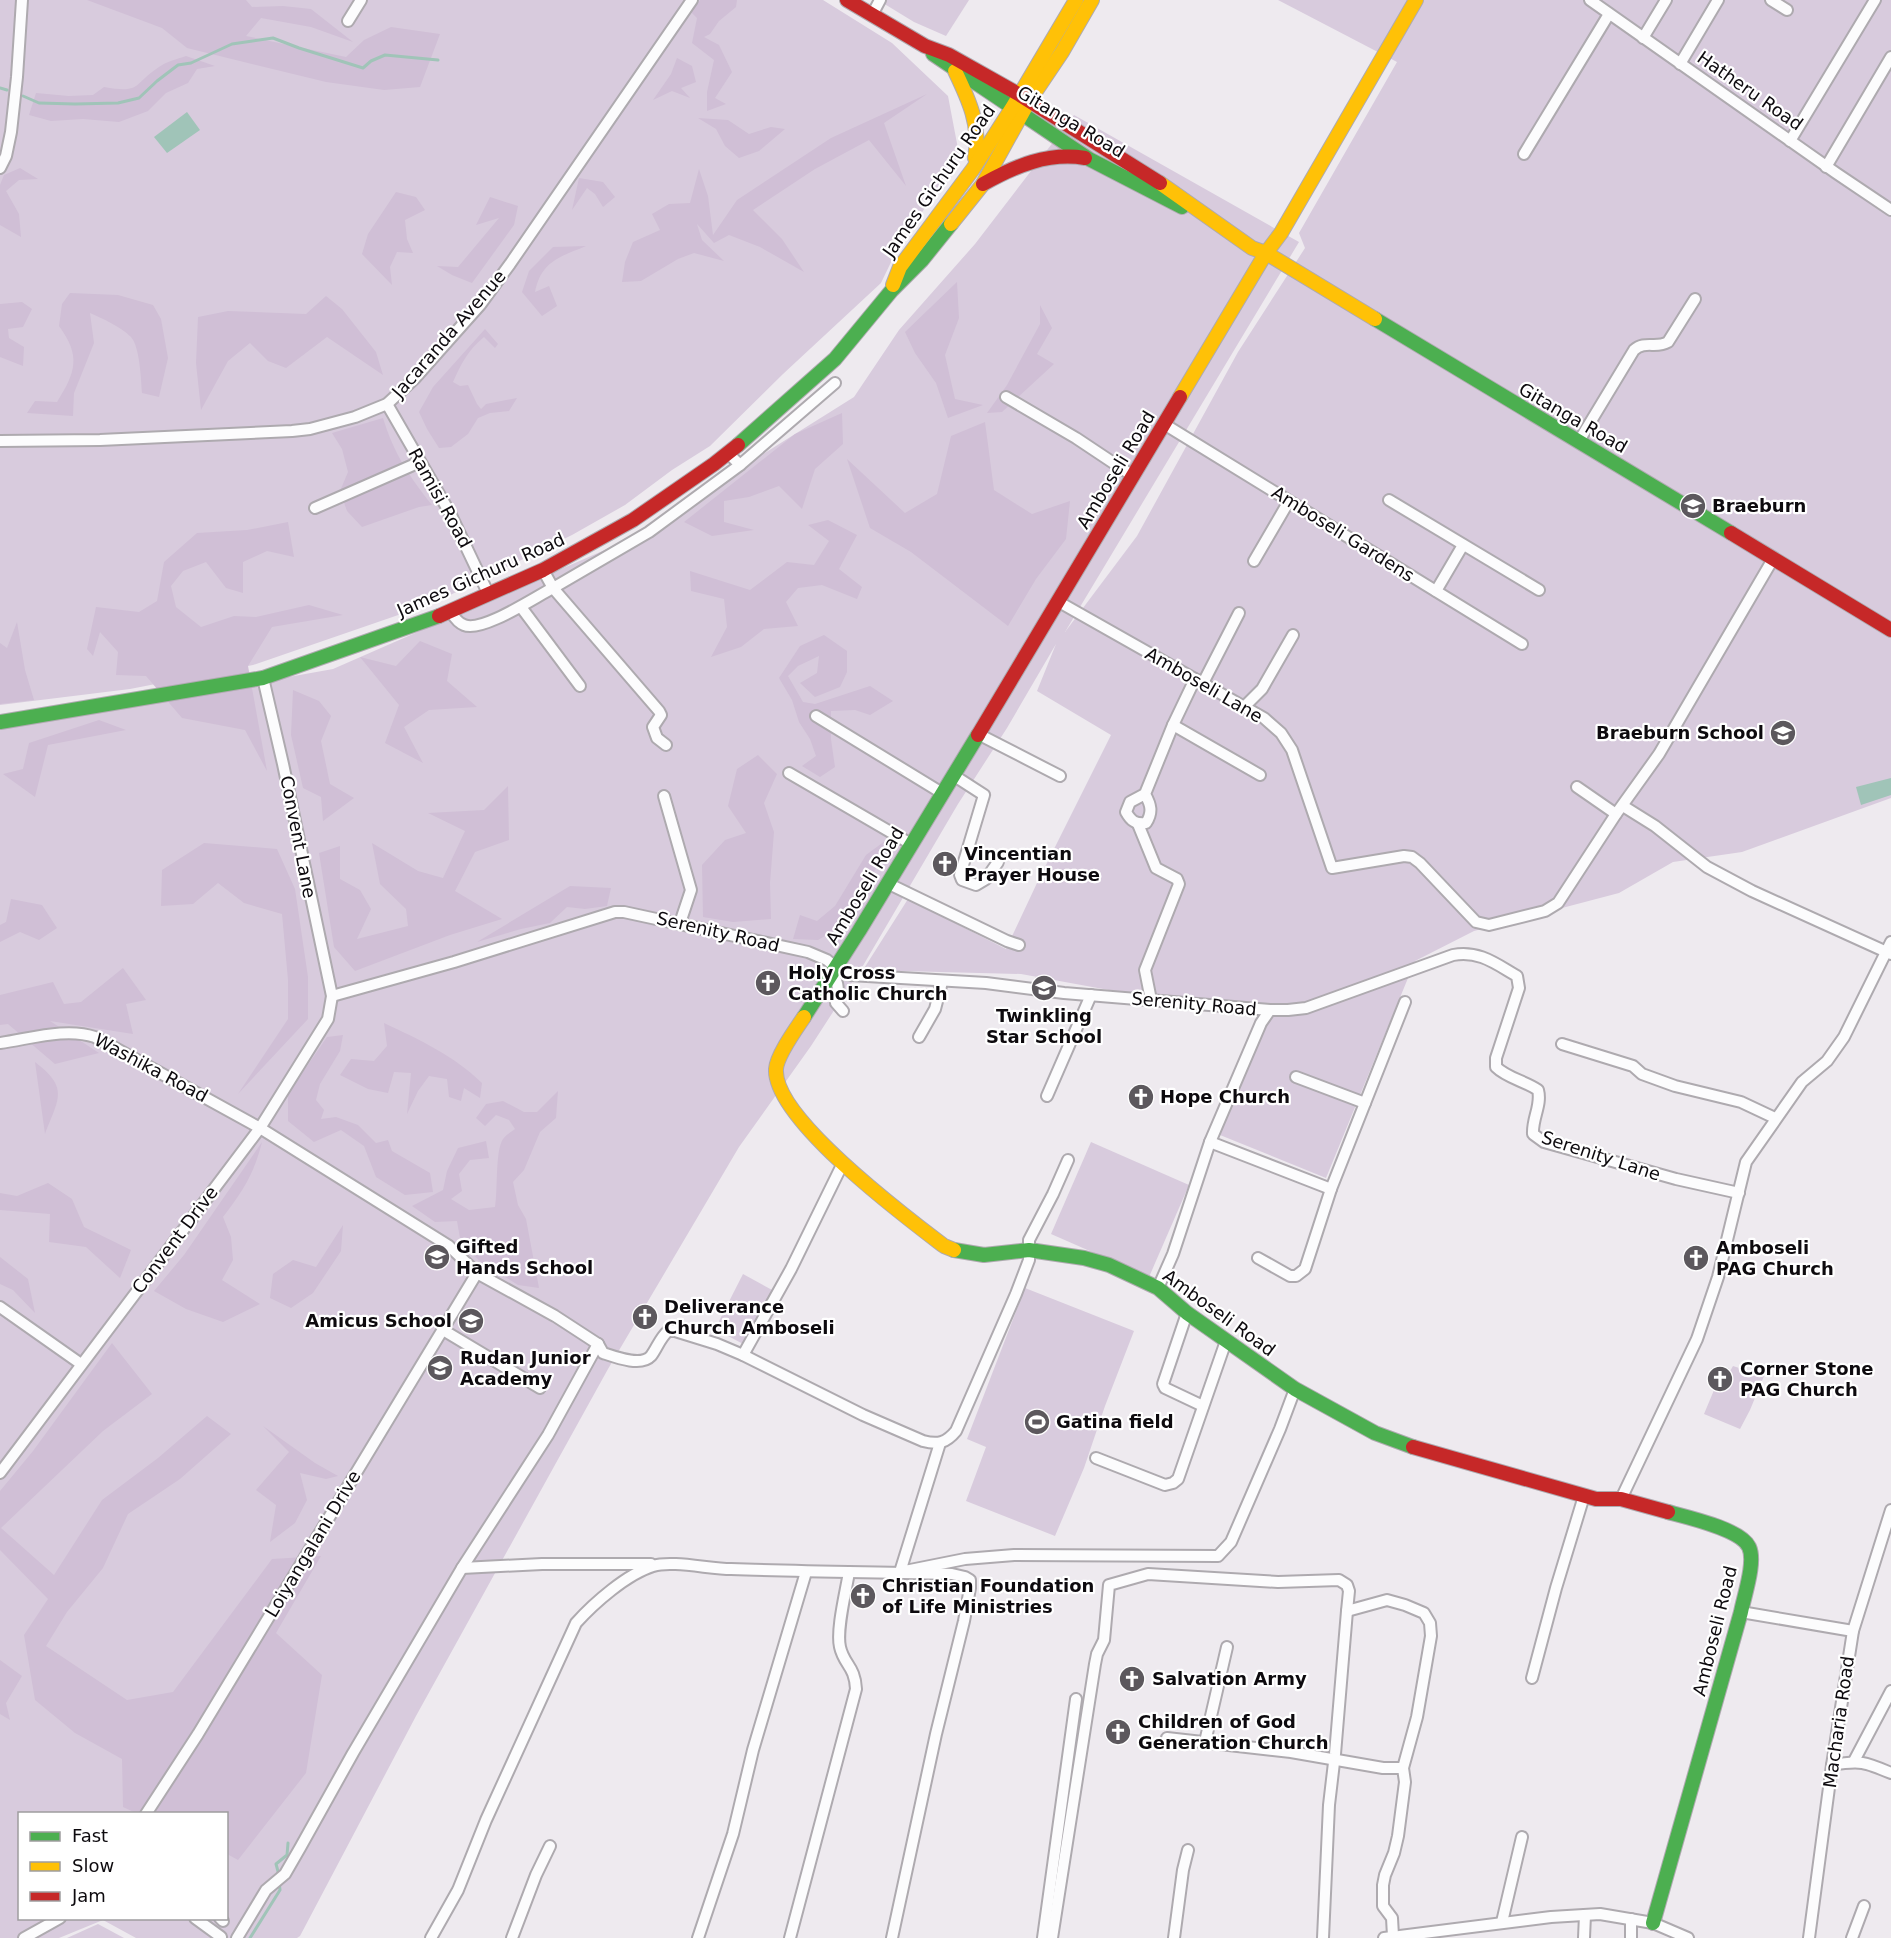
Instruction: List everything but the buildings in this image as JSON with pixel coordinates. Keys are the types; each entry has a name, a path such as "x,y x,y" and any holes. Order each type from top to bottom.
{"main road":[{"name":"Gitanga Road","path":"847,0 925,46 949,55 1025,98 1182,197 1236,238"},
{"path":"1025,98 1076,0"},
{"path":"1025,98 1062,51 1092,0"},
{"path":"1266,254 1281,233 1416,0"},
{"name":"Gitanga Road","path":"925,46 938,59 1089,159 1134,180 1266,254 1891,630"},
{"path":"955,70 977,122 978,147 973,168"},
{"name":"James Gichuru Road","path":"891,290 900,267 1025,98"},
{"name":"James Gichuru Road","path":"0,722 263,678 451,612 488,593 543,570 633,520 728,453 835,359 891,290 922,260 983,184 1017,111"},
{"path":"983,184 1008,170 1040,160 1078,156 1089,159"},
{"name":"Amboseli Road","path":"1266,254 1059,602 834,972 785,1047 776,1068 784,1096 799,1119 879,1197 944,1246 957,1251 984,1255 1029,1250 1084,1258 1109,1265 1158,1288 1187,1313 1295,1389 1375,1433 1423,1451 1584,1496 1596,1499 1621,1499 1710,1523 1744,1539 1750,1548 1751,1563 1741,1612 1653,1923"}],"street":[{"path":"0,168 6,156 11,132 22,0"},
{"path":"348,21 361,0"},
{"name":"Jacaranda Avenue","path":"0,441 292,431 310,429 356,417 387,404 415,378 468,319 510,264 692,0"},
{"path":"872,15 880,0"},
{"name":"Hatheru Road","path":"1590,0 1826,167 1891,210"},
{"path":"1643,39 1666,0"},
{"path":"1680,64 1718,0"},
{"path":"1771,0 1787,10"},
{"path":"1790,141 1875,0"},
{"path":"1524,154 1609,14"},
{"path":"1826,167 1891,57"},
{"path":"1579,441 1634,350 1644,344 1661,346 1668,342 1695,298"},
{"path":"451,612 462,624 470,626 484,623 521,607 649,532 740,465 836,383"},
{"path":"1006,397 1076,438 1133,476"},
{"name":"Ramisi Road","path":"387,404 468,547 488,593"},
{"name":"Amboseli Gardens","path":"1164,424 1522,644"},
{"path":"728,453 740,465"},
{"path":"315,508 420,462"},
{"path":"1389,500 1539,590"},
{"path":"1254,561 1289,501"},
{"path":"660,502 669,518"},
{"path":"1436,591 1463,545"},
{"path":"1619,810 1659,754 1773,559"},
{"path":"543,570 553,588 659,711 661,715 653,727 657,738 666,745"},
{"name":"Amboseli Lane","path":"1059,602 1244,706 1264,718 1281,733 1292,750 1332,868 1404,856 1412,857 1476,922 1489,925 1545,911 1558,903 1619,810"},
{"path":"521,607 580,686"},
{"path":"1145,794 1130,802 1126,812 1131,820 1138,824 1146,823 1151,816 1150,804 1145,794 1173,725 1239,613"},
{"path":"1244,706 1262,689 1293,634"},
{"name":"Convent Lane","path":"263,678 332,996"},
{"path":"816,716 942,793"},
{"path":"1173,725 1260,775"},
{"path":"978,734 1060,776"},
{"path":"789,773 911,844"},
{"path":"953,775 984,795 960,875 962,880 976,885 986,879 998,862"},
{"path":"1577,787 1664,832 1707,867 1752,891 1889,949 1844,1037 1827,1061 1802,1082 1746,1162 1718,1277 1696,1340 1621,1499"},
{"path":"664,796 692,890 680,923"},
{"path":"1138,824 1156,868 1177,879 1179,884 1145,970 1151,1000"},
{"path":"887,883 1019,945"},
{"name":"Serenity Road","path":"332,996 454,962 615,912 632,912 808,952 822,957 834,972 850,975 986,983 1091,995 1270,1010 1306,1008 1426,966"},
{"name":"Serenity Lane","path":"1426,966 1464,953 1482,956 1517,976 1519,988 1496,1058 1496,1067 1502,1073 1538,1090 1540,1099 1532,1125 1533,1134 1544,1142 1676,1179 1739,1193"},
{"path":"834,972 838,986 836,1003 843,1011"},
{"path":"920,1037 935,1009 942,982"},
{"path":"1047,1096 1091,995"},
{"name":"Convent Drive","path":"0,1473 260,1128 328,1019 332,996"},
{"path":"1258,1258 1290,1276 1301,1274 1305,1269 1331,1190 1405,1002"},
{"path":"1158,1288 1173,1254 1210,1142 1261,1023 1270,1010"},
{"name":"Washika Road","path":"0,1043 71,1032 95,1036 260,1128"},
{"path":"1562,1044 1633,1066 1642,1074 1675,1086 1741,1102 1775,1118"},
{"path":"1296,1077 1365,1103"},
{"path":"260,1128 449,1246 477,1273 555,1316 598,1344 603,1353 634,1360 645,1360 649,1358 668,1331 675,1331 743,1355 874,1420 923,1441 940,1443 948,1440 956,1431 1029,1260 1029,1240 1068,1160"},
{"path":"1210,1142 1331,1190"},
{"path":"743,1355 791,1269 843,1163"},
{"name":"Loiyangalani Drive","path":"147,1812 198,1734 477,1273"},
{"path":"0,1306 81,1364"},
{"path":"1187,1313 1163,1384 1165,1388 1203,1406"},
{"path":"443,1330 540,1388"},
{"path":"1096,1458 1165,1485 1178,1479 1226,1341"},
{"path":"237,1938 266,1890 285,1874 462,1568 548,1435 598,1344"},
{"path":"900,1572 965,1559 1014,1555 1218,1556 1231,1542 1295,1389"},
{"path":"900,1572 940,1443"},
{"path":"1532,1678 1584,1496"},
{"name":"Macharia Road","path":"1809,1938 1853,1631 1891,1510"},
{"path":"462,1568 542,1564 660,1564 806,1572 900,1572 965,1577 970,1580 892,1938"},
{"path":"430,1938 458,1890 486,1820 576,1623 593,1604 610,1592 660,1564"},
{"path":"698,1938 734,1834 753,1750 806,1572"},
{"path":"790,1938 856,1689 855,1673 840,1646 839,1634 849,1572"},
{"path":"1052,1938 1095,1664 1104,1640 1109,1585 1148,1574 1278,1582 1339,1580 1347,1585 1349,1591 1329,1805 1323,1938"},
{"path":"1347,1611 1387,1600 1424,1613 1430,1623 1431,1636 1421,1682 1417,1717 1403,1768 1405,1782 1400,1826 1394,1853 1385,1875 1382,1898 1385,1910 1392,1918 1388,1937 1465,1926 1600,1914 1653,1923 1688,1938"},
{"path":"1741,1612 1853,1631"},
{"path":"1205,1742 1227,1647"},
{"path":"1854,1761 1891,1691"},
{"path":"1043,1938 1076,1699"},
{"path":"1167,1738 1291,1752 1383,1768 1403,1768"},
{"path":"1832,1765 1854,1761 1865,1762 1891,1773"},
{"path":"1502,1922 1522,1837"},
{"path":"512,1938 536,1875 550,1846"},
{"path":"1174,1938 1188,1850"},
{"path":"1852,1938 1864,1906"},
{"path":"1584,1938 1585,1915"},
{"path":"1631,1919 1631,1938"},
{"path":"24,1938 56,1920"},
{"path":"198,1920 221,1937"},
{"path":"1465,1926 1466,1938"}],"shaded area":[{"path":"0,0 823,0 892,43 948,96 959,154 893,258 881,283 710,446 672,470 625,505 572,535 436,602 253,665 130,689 0,705"},
{"path":"87,0 246,0 252,7 283,6 311,9 353,42 311,27 261,18 246,36 346,57 364,40 391,27 440,34 420,87 384,90 326,82 187,48 162,28"},
{"path":"700,0 737,0 736,7 719,21 710,34 704,37 719,45 732,72 715,98 726,104 707,111 707,92 714,60 692,43 697,18 691,12"},
{"path":"878,0 969,0 946,36 914,22"},
{"path":"1278,0 1891,0 1891,798 1742,852 1673,862 1619,893 1474,931 1415,961 1326,1178 1220,1135 1260,1014 1213,1009 1021,974 863,970 908,899 1006,949 1111,735 1037,691 1056,644 864,964 811,1046 739,1147 608,1369 416,1716 300,1936 297,1938 136,1938 103,1920 59,1938 0,1938 0,722 227,688 333,669 607,549 691,503 733,473 854,397 899,330 975,244 1074,115 1299,242 1065,632 1137,536 1238,352 1305,248 1299,233 1397,62"},
{"path":"186,56 215,66 197,69 188,83 166,93 148,111 119,122 83,119 51,121 29,115 36,93 69,96 93,95 104,87 131,88 162,65"},
{"path":"677,58 692,66 696,82 681,88 690,98 672,91 653,100 671,74"},
{"path":"927,94 884,123 906,186 869,140 815,169 753,210 782,239 804,272 760,247 729,235 714,243 697,224 702,240 724,261 694,253 678,259 641,281 622,282 625,262 633,242 660,230 652,214 669,204 690,203 699,169 708,196 713,235 737,200 831,138"},
{"path":"187,112 200,130 167,153 154,137"},
{"path":"698,118 728,120 749,134 771,127 785,129 759,151 739,158 725,146 716,129"},
{"path":"20,168 38,179 19,180 6,191 19,214 21,237 0,225 0,185 4,175"},
{"path":"579,178 603,182 615,197 603,207 595,194 587,188 572,210"},
{"path":"396,192 416,197 425,210 405,220 407,239 413,253 397,252 390,267 392,285 362,254 368,234"},
{"path":"490,197 518,206 514,225 472,283 437,266 458,267 499,218 476,225"},
{"path":"586,246 553,262 542,273 535,292 549,286 557,306 542,316 522,292 529,271 553,247"},
{"path":"957,282 959,318 945,355 955,399 983,405 948,418 936,383 915,353 905,332"},
{"path":"70,293 118,295 153,305 161,319 168,358 159,397 142,393 138,356 131,337 117,326 90,313 94,343 74,393 73,416 27,413 35,401 57,402 72,373 71,346 59,326 62,304"},
{"path":"326,296 342,309 376,352 383,375 327,337 286,368 268,361 250,343 228,361 201,410 196,363 198,317 228,311 306,314"},
{"path":"22,302 32,309 23,327 8,329 9,338 24,347 23,366 0,357 0,304"},
{"path":"1040,305 1052,328 1037,354 1054,364 1002,412 987,413 1007,385 1040,324"},
{"path":"485,329 498,344 495,348 484,337 466,358 453,382 460,386 468,385 481,409 486,404 517,398 509,411 490,413 478,418 468,434 451,447 439,448 419,412 433,387"},
{"path":"842,413 843,444 815,469 802,509 779,486 749,497 724,501 724,522 754,530 712,536 684,522 795,434"},
{"path":"383,418 403,464 432,505 419,507 362,527 347,511 340,491 348,472 342,449 332,433"},
{"path":"985,422 994,490 1032,514 1070,501 1066,539 1036,579 1008,626 911,552 870,528 847,459 905,513 937,494 951,436"},
{"path":"828,520 857,535 839,569 862,587 857,599 822,585 798,588 786,602 798,626 764,629 741,647 711,657 727,627 724,599 691,591 690,571 750,590 787,562 814,565 829,541 808,525"},
{"path":"288,522 294,557 267,551 243,562 243,593 226,588 206,562 183,571 171,586 176,607 201,627 234,616 256,617 309,605 343,615 272,627 248,666 267,771 245,730 182,718 146,676 116,675 118,652 100,632 93,656 87,649 96,607 139,612 157,601 164,562 197,533 247,530"},
{"path":"17,622 25,670 34,700 0,704 0,643 7,648"},
{"path":"824,635 847,651 847,672 840,687 815,697 800,683 817,673 819,656 798,666 788,676 803,702 815,704 870,686 893,701 870,715 855,710 831,711 831,739 835,767 820,777 802,766 816,756 810,739 799,722 792,700 779,678 800,646"},
{"path":"420,641 452,654 447,681 477,707 429,710 404,727 423,763 385,743 399,705 360,657 396,666"},
{"path":"293,690 319,701 331,716 321,741 330,784 354,798 323,821 321,797 303,788 291,735"},
{"path":"99,720 126,730 48,745 35,797 3,774 23,769 29,743"},
{"path":"758,755 777,774 764,803 774,832 770,883 771,919 733,922 703,917 702,865 725,840 746,833 728,806 737,769"},
{"path":"1891,778 1891,795 1861,805 1856,787"},
{"path":"508,786 509,840 475,852 455,891 502,919 450,935 355,971 334,947 319,853 340,846 340,879 360,890 371,909 357,939 408,926 406,909 380,884 372,843 418,871 443,878 465,831 428,813 484,810"},
{"path":"885,841 884,854 844,925 818,940 793,939 800,915 817,921 835,906 866,855"},
{"path":"204,843 277,849 295,889 308,977 308,1019 238,1094 288,1019 288,980 282,914 244,903 218,883 193,904 161,906 162,870"},
{"path":"570,886 611,888 607,906 585,909 567,907 550,923 477,942"},
{"path":"11,899 42,905 57,928 39,940 20,932 0,942 0,925 6,922"},
{"path":"123,968 146,1000 126,1004 133,1034 50,1021 99,1053 55,1064 8,1024 0,1025 0,995 53,982 64,1004 81,1002"},
{"path":"384,1023 436,1049 460,1064 482,1083 480,1098 464,1088 461,1101 449,1097 447,1079 429,1076 418,1091 407,1114 411,1073 394,1072 388,1093 368,1089 340,1075 351,1059 374,1061 387,1046"},
{"path":"343,1035 340,1051 320,1084 316,1100 324,1110 321,1119 336,1117 358,1125 376,1143 388,1140 392,1151 430,1173 433,1192 405,1195 376,1177 364,1146 341,1130 314,1142 288,1121 288,1094 327,1037"},
{"path":"35,1062 53,1079 58,1094 45,1134"},
{"path":"558,1091 556,1118 540,1132 524,1170 513,1182 518,1205 526,1219 539,1288 518,1285 481,1262 461,1244 457,1221 435,1222 412,1206 443,1190 447,1171 458,1148 486,1141 489,1158 470,1160 459,1174 462,1191 451,1199 469,1210 495,1207 500,1145 504,1138 515,1129 509,1120 496,1115 485,1126 476,1118 486,1104 503,1101 524,1112 537,1112"},
{"path":"262,1142 247,1182 223,1217 231,1237 233,1260 222,1280 260,1304 223,1322 186,1309 154,1291 184,1255"},
{"path":"1091,1142 1189,1185 1149,1277 1051,1234"},
{"path":"48,1183 72,1199 84,1227 131,1250 120,1278 86,1247 49,1242 50,1214 0,1210 0,1193 17,1196"},
{"path":"343,1225 341,1251 313,1293 291,1308 270,1298 273,1274 293,1260 316,1267"},
{"path":"0,1257 28,1279 35,1313 13,1290 0,1284"},
{"path":"743,1274 774,1291 745,1345 715,1329"},
{"name":"Gatina field","path":"1025,1288 1134,1331 1084,1468 1055,1536 966,1501 986,1447 967,1439"},
{"path":"112,1343 152,1394 103,1431 1,1528 54,1575 102,1500 158,1458 207,1416 231,1434 180,1479 128,1514 103,1568 67,1612 46,1646 127,1700 173,1692 272,1559 321,1556 276,1633 322,1675 306,1773 238,1860 228,1855 228,1812 134,1812 123,1807 122,1759 75,1733 35,1700 24,1635 48,1599 0,1550 0,1491 33,1451"},
{"path":"1733,1366 1764,1376 1740,1429 1704,1414 1722,1371 1729,1373"},
{"path":"263,1426 315,1463 338,1476 326,1479 300,1473 307,1500 295,1523 270,1542 276,1505 256,1490 289,1452"},
{"path":"0,1660 22,1676 6,1703 10,1720 0,1714"},
{"path":"98,1924 124,1938 67,1938"}],"waterway":[{"path":"23,96 39,103 118,103 139,98 178,65 191,63 232,44 273,38 363,68 371,61 385,55 438,60"},
{"path":"0,88 7,90"},
{"path":"279,1875 276,1864 287,1855 288,1843"},
{"path":"250,1938 280,1890 279,1882"}],"traffic: fast":[{"path":"933,54 1089,159 1182,207"},
{"path":"738,445 835,359 951,224"},
{"path":"1375,319 1731,533"},
{"path":"0,722 263,678 439,616"},
{"path":"804,1017 978,735"},
{"path":"954,1250 984,1255 1029,1250 1084,1258 1109,1265 1158,1288 1187,1313 1295,1389 1375,1433 1413,1447"},
{"path":"1653,1923 1741,1612 1751,1561 1749,1547 1736,1535 1725,1529 1668,1512"}],"traffic: slow":[{"path":"893,285 900,267 973,169 1076,0"},
{"path":"951,224 983,184 1029,101 1062,52 1092,0"},
{"path":"1180,397 1266,253 1281,233 1416,0"},
{"path":"955,71 969,103 975,124 975,158"},
{"path":"1160,183 1252,248 1266,253 1375,319"},
{"path":"804,1017 783,1050 776,1069 781,1089 796,1113 818,1139 873,1190 944,1246 954,1250"}],"traffic: jam":[{"path":"847,0 925,46 949,55 1020,95 1160,183"},
{"path":"983,184 1032,162 1058,157 1085,158"},
{"path":"978,735 1180,397"},
{"path":"439,616 543,570 633,520 738,445"},
{"path":"1731,533 1891,630"},
{"path":"1413,1447 1596,1499 1621,1499 1668,1512"}],"place":[{"name":"Braeburn","path":"1693,506"},
{"name":"Braeburn School","path":"1783,733"},
{"name":"Vincentian Prayer House","path":"945,864"},
{"name":"Holy Cross Catholic Church","path":"768,983"},
{"name":"Twinkling Star School","path":"1044,988"},
{"name":"Hope Church","path":"1141,1097"},
{"name":"Gifted Hands School","path":"437,1257"},
{"name":"Amboseli PAG Church","path":"1696,1258"},
{"name":"Deliverance Church Amboseli","path":"645,1317"},
{"name":"Amicus School","path":"471,1321"},
{"name":"Rudan Junior Academy","path":"440,1368"},
{"name":"Corner Stone PAG Church","path":"1720,1379"},
{"name":"Gatina field","path":"1037,1422"},
{"name":"Christian Foundation of Life Ministries","path":"863,1596"},
{"name":"Salvation Army","path":"1132,1679"},
{"name":"Children of God Generation Church","path":"1118,1732"}]}
